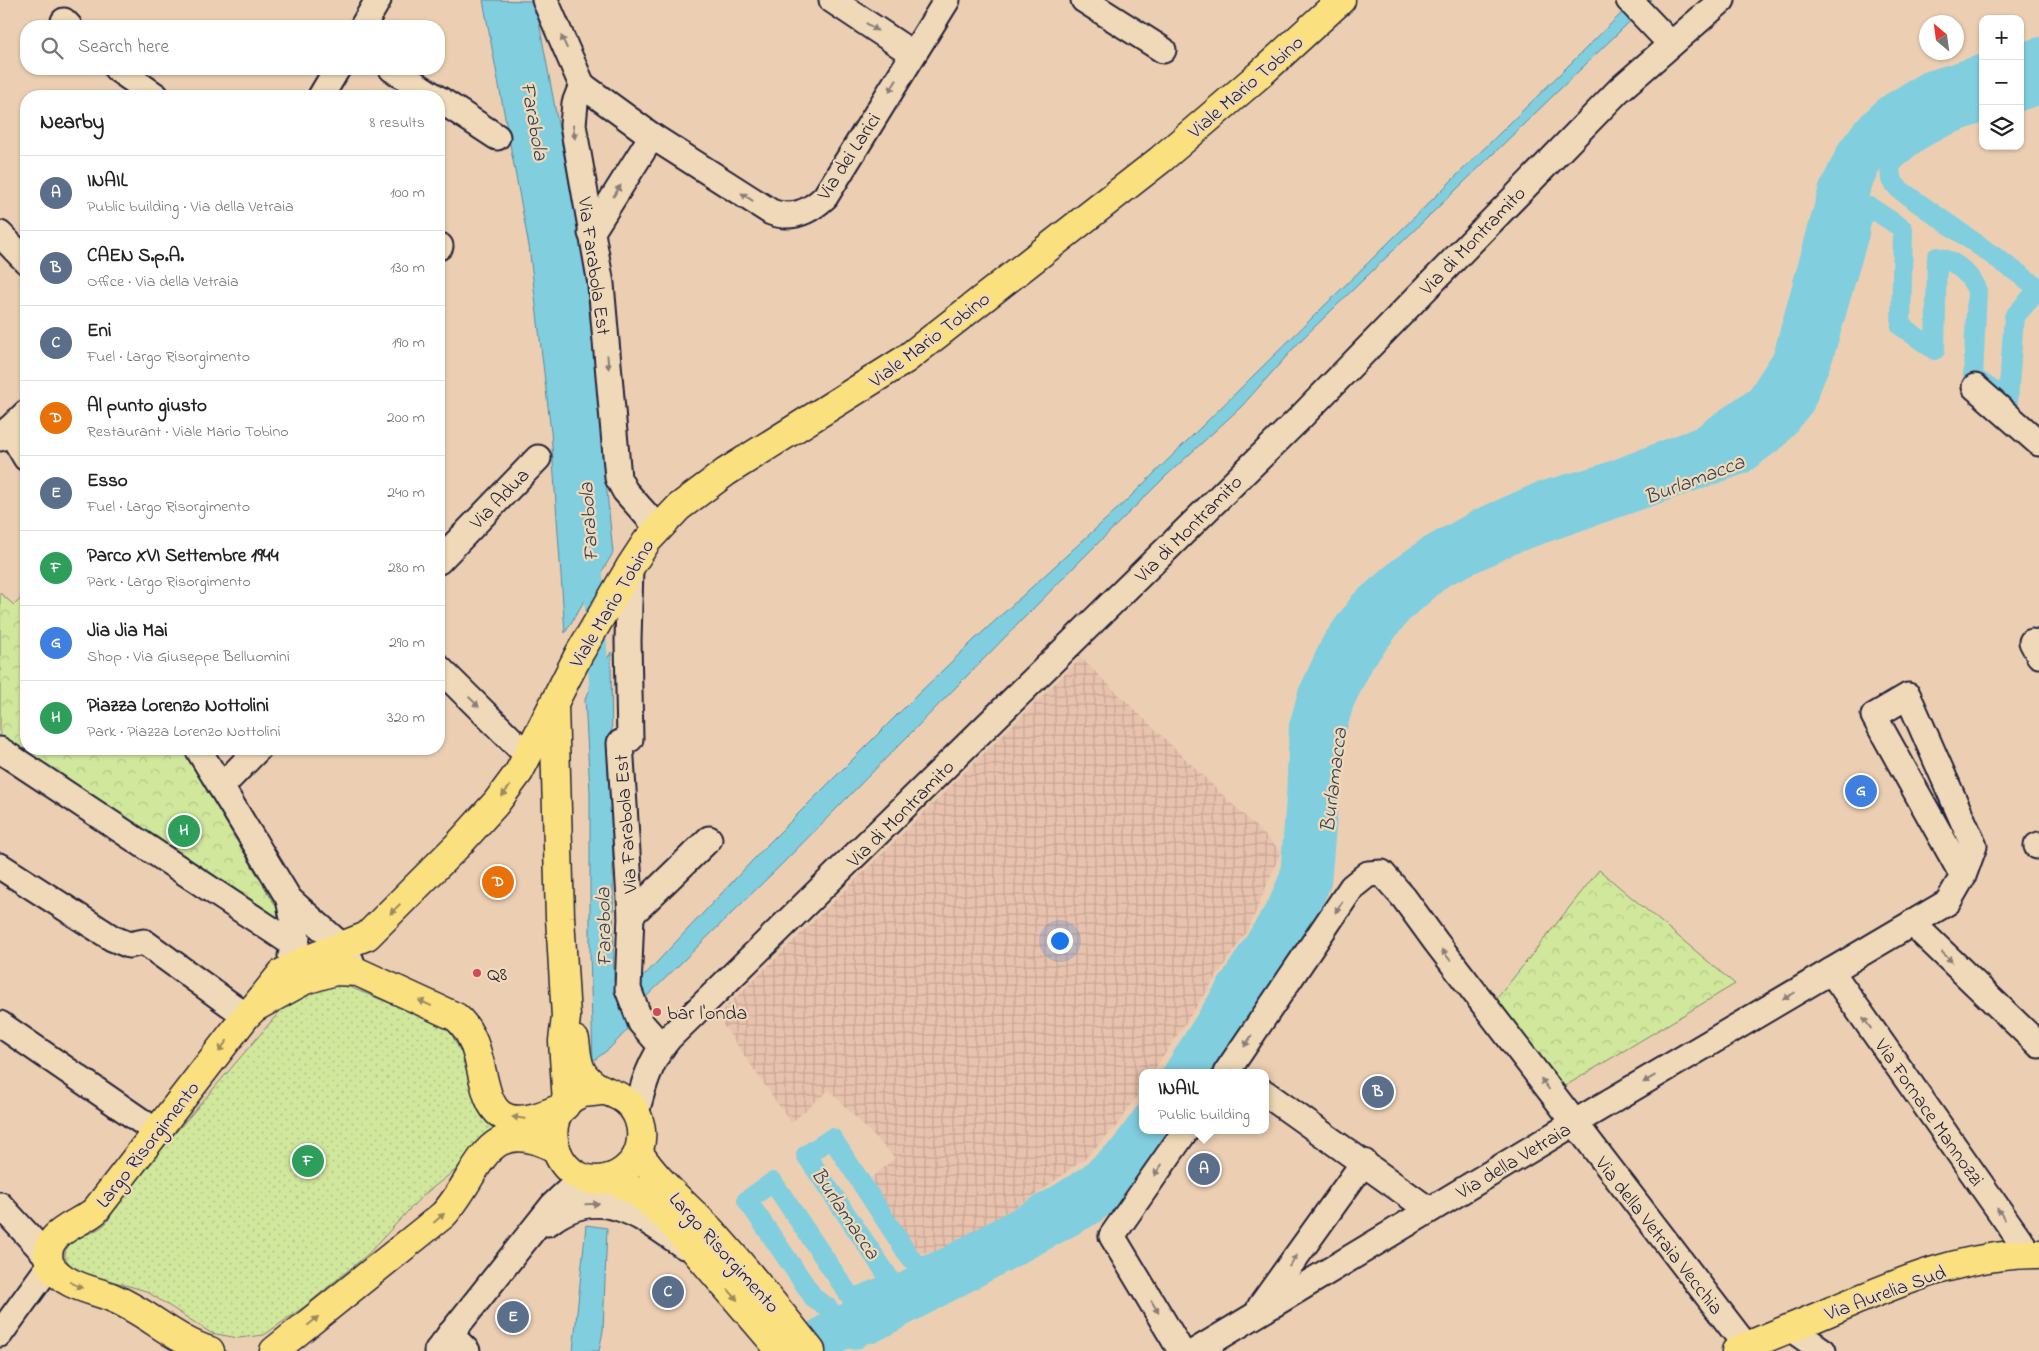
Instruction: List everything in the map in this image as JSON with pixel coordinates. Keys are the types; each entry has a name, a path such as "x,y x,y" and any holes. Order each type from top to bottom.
{"main road":[{"name":"Viale Mario Tobino","path":"250,1012 282,973 306,960 367,936 459,844 507,790 519,772 554,701 630,566 658,528 679,507 708,485 906,359 1160,160 1258,76 1340,0"},
{"path":"554,701 560,916 566,1018 562,1041 566,1104"},
{"name":"Largo Risorgimento","path":"49,1261 52,1241 67,1227 95,1211 250,1012 305,980 321,974 335,971 358,972 456,1017 462,1022 474,1040 486,1093 492,1105 501,1113 525,1120 544,1115 566,1104"},
{"path":"274,1351 443,1216 458,1197 476,1166 493,1145 507,1137 535,1138 559,1156 569,1170 599,1178 622,1172 632,1164 642,1140 641,1126 636,1114 622,1098 608,1092 584,1076 578,1066 575,1040 566,1018"},
{"path":"559,1156 554,1126 566,1104 584,1093 608,1092"},
{"name":"Largo Risorgimento","path":"638,1153 655,1175 715,1235 781,1338"},
{"name":"Largo Risorgimento","path":"599,1178 639,1193 678,1229 702,1258 781,1338 811,1351"},
{"name":"Via Aurelia Sud","path":"1741,1349 1886,1288 1932,1272 1984,1259 2034,1254"},
{"path":"49,1261 58,1274 76,1286 112,1297 143,1312 184,1340 210,1351"}],"street":[{"path":"366,20 378,0"},
{"path":"545,0 582,85"},
{"name":"Via dei Larici","path":"582,85 652,136 770,212 781,216 801,213 810,210 825,197 947,0"},
{"path":"1084,0 1163,50"},
{"path":"1629,0 1664,37"},
{"name":"Via di Montramito","path":"608,1092 658,1052 1292,425 1620,90 1664,37 1722,0"},
{"path":"837,1 913,54"},
{"path":"126,75 147,90"},
{"path":"324,90 333,75"},
{"path":"401,75 425,90"},
{"name":"Via Farabola Est","path":"582,85 575,104 573,125 601,284 618,478 624,491 658,528"},
{"path":"445,103 497,137"},
{"path":"591,232 652,136"},
{"path":"0,234 20,255"},
{"path":"1974,387 2039,443"},
{"path":"12,427 20,445"},
{"name":"Via Adua","path":"445,555 538,458"},
{"name":"Via Farabola Est","path":"630,566 628,641 630,739 620,743 631,915 628,989 637,1015 658,1052"},
{"path":"445,674 527,754"},
{"name":"Via della Vetraia","path":"1196,1351 1574,1123 1948,902 1962,876 1974,846 1908,696 1874,716 1962,876"},
{"path":"0,750 287,940 295,948"},
{"path":"202,755 289,899 343,947 358,972"},
{"path":"221,787 252,755"},
{"path":"631,915 709,839"},
{"path":"0,866 112,938 129,945 144,942 250,1012"},
{"name":"Via della Vetraia Vecchia","path":"1231,1069 1352,887 1368,874 1382,874 1404,898 1505,1030 1741,1349"},
{"path":"282,973 295,948 296,927 289,899"},
{"path":"1912,923 2039,1045"},
{"name":"Via Fornace Mannozzi","path":"1831,971 2034,1254"},
{"path":"0,1024 157,1132"},
{"name":"Via di Montramito","path":"636,1114 643,1086 658,1052"},
{"path":"1269,1096 1429,1210"},
{"path":"1181,1351 1112,1236 1183,1134"},
{"name":"Largo Risorgimento","path":"520,1244 559,1156"},
{"path":"1254,1315 1364,1162"},
{"name":"Largo Risorgimento","path":"451,1345 520,1244 564,1194 599,1178"},
{"name":"Largo Risorgimento","path":"520,1244 556,1216 573,1207 606,1204 638,1215 702,1258"},
{"path":"1,1206 38,1225 54,1228 67,1227"},
{"path":"0,1334 49,1261 1,1206"},
{"path":"1790,1328 1823,1351"}],"shaded area":[{"path":"1081,658 1281,851 1249,928 1155,1069 1139,1069 1139,1093 1118,1124 1085,1158 1036,1195 939,1252 919,1253 903,1238 871,1178 895,1158 829,1090 791,1123 717,1016"}],"green space":[{"path":"0,593 14,605 20,600 20,753 0,740"},
{"path":"23,755 186,755 280,913 273,920"},
{"path":"1599,870 1735,984 1565,1086 1495,1001"},
{"path":"337,982 442,1024 452,1035 464,1058 473,1091 513,1125 422,1196 368,1254 305,1306 264,1335 238,1338 211,1333 146,1291 81,1272 72,1267 65,1258 69,1245 74,1240 102,1227 107,1222 117,1201 288,1002 307,988"}],"water":[{"path":"483,0 535,1 585,268 613,553 565,633 551,432 529,246"},
{"path":"1635,0 1652,0 1301,340 1241,407 1166,476 1082,559 782,864 637,1006 634,1023 609,1049 593,1061 590,952 590,792 585,699 611,652 614,981 626,995 767,845 914,698 973,641 1127,500"},
{"path":"586,1225 607,1228 603,1331 599,1351 573,1351"}],"waterway":[{"name":"Burlamacca","path":"2024,52 2039,47"},
{"name":"Burlamacca","path":"1175,1069 1278,904 1290,875 1299,726 1308,693 1332,641 1360,602 1400,567 1425,549 1477,520 1540,492 1604,474 1701,436 1757,396 1783,356 1829,188 1848,148 1863,128 1886,106 1925,82 1979,65"},
{"name":"Burlamacca","path":"2024,77 2039,72"},
{"name":"Burlamacca","path":"1188,1069 1276,925 1301,879 1314,735 1331,672 1357,627 1395,585 1419,565 1454,544 1497,523 1736,439 1754,428 1784,393 1855,184 1868,156 1890,130 1919,112 1979,90"},
{"name":"Burlamacca","path":"2024,100 2039,95"},
{"name":"Burlamacca","path":"1979,114 1932,133 1910,147 1890,166 1891,180 1900,190 2039,288"},
{"name":"Burlamacca","path":"1216,1069 1239,1034 1306,918 1321,883 1334,738 1344,703 1364,662 1401,614 1443,577 1515,543 1743,464 1777,439 1804,405 1824,355 1859,234 1861,220 1870,207 1903,229 1901,326 1935,350 1937,257 1950,261 1962,269 1971,279 1977,291 1973,377 2008,401 2014,317 2039,289"},
{"name":"Farabola","path":"592,558 600,702"},
{"name":"Burlamacca","path":"790,1347 835,1317 827,1307 814,1298 747,1200 773,1182 852,1299 884,1286 890,1279 806,1155 832,1138 911,1259 922,1267 945,1258 1051,1199 1086,1177 1120,1147 1139,1121"},
{"name":"Burlamacca","path":"804,1351 827,1331 1060,1207 1117,1171 1145,1134"},
{"name":"Burlamacca","path":"833,1351 838,1343 851,1336 855,1340 866,1332 873,1333 1092,1215 1128,1188 1155,1157"}],"place":[{"name":"Jia Jia Mai","path":"1861,791"},
{"name":"Piazza Lorenzo Nottolini","path":"184,831"},
{"name":"Al punto giusto","path":"498,882"},
{"name":"Q8","path":"477,973"},
{"name":"bar l'onda","path":"657,1012"},
{"name":"CAEN S.p.A.","path":"1378,1092"},
{"name":"Parco XVI Settembre 1944","path":"308,1161"},
{"name":"INAIL","path":"1204,1169"},
{"name":"Eni","path":"668,1292"},
{"name":"Esso","path":"513,1317"}]}
